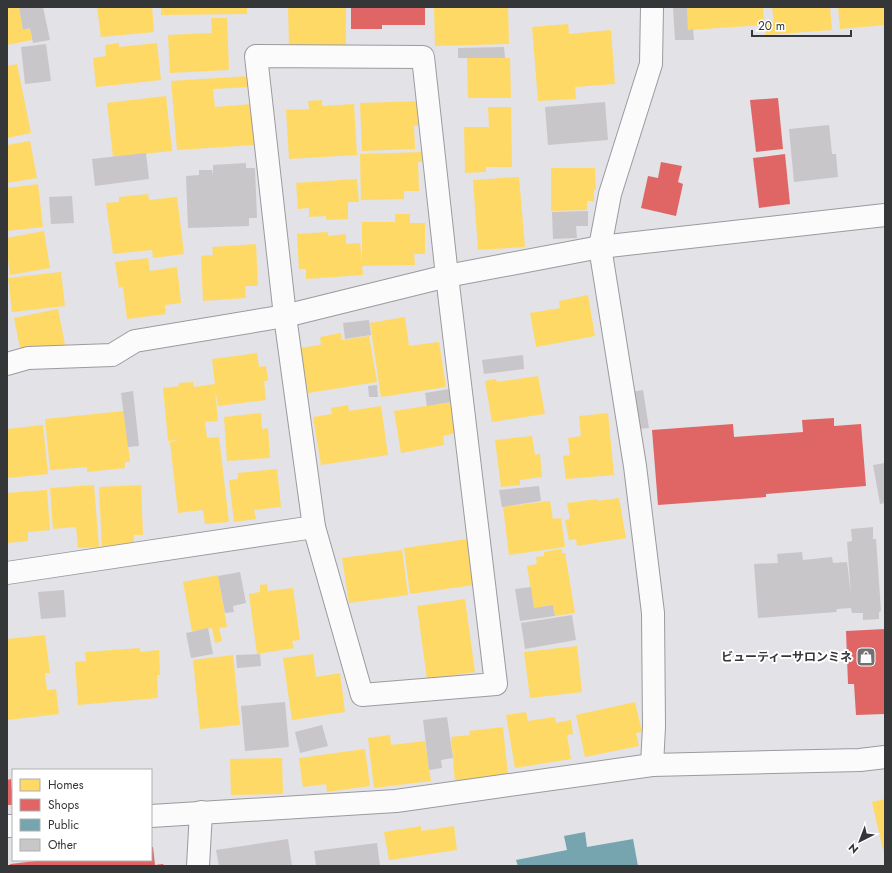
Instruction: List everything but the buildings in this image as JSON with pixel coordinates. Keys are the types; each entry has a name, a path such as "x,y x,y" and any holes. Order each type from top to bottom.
{"street":[{"path":"652,7 651,64 610,194 600,247 635,466 653,613 654,727 652,765"},
{"path":"256,56 422,57 447,276 496,684 362,695 314,528 285,316 256,56"},
{"path":"7,364 28,358 112,354 135,341 285,316 447,276 600,247 885,214"},
{"path":"7,573 314,528"},
{"path":"152,816 396,801 652,765 860,760 885,757"},
{"path":"198,866 201,812"}],"place":[{"name":"ビューティーサロンミネ","path":"866,657"}]}
